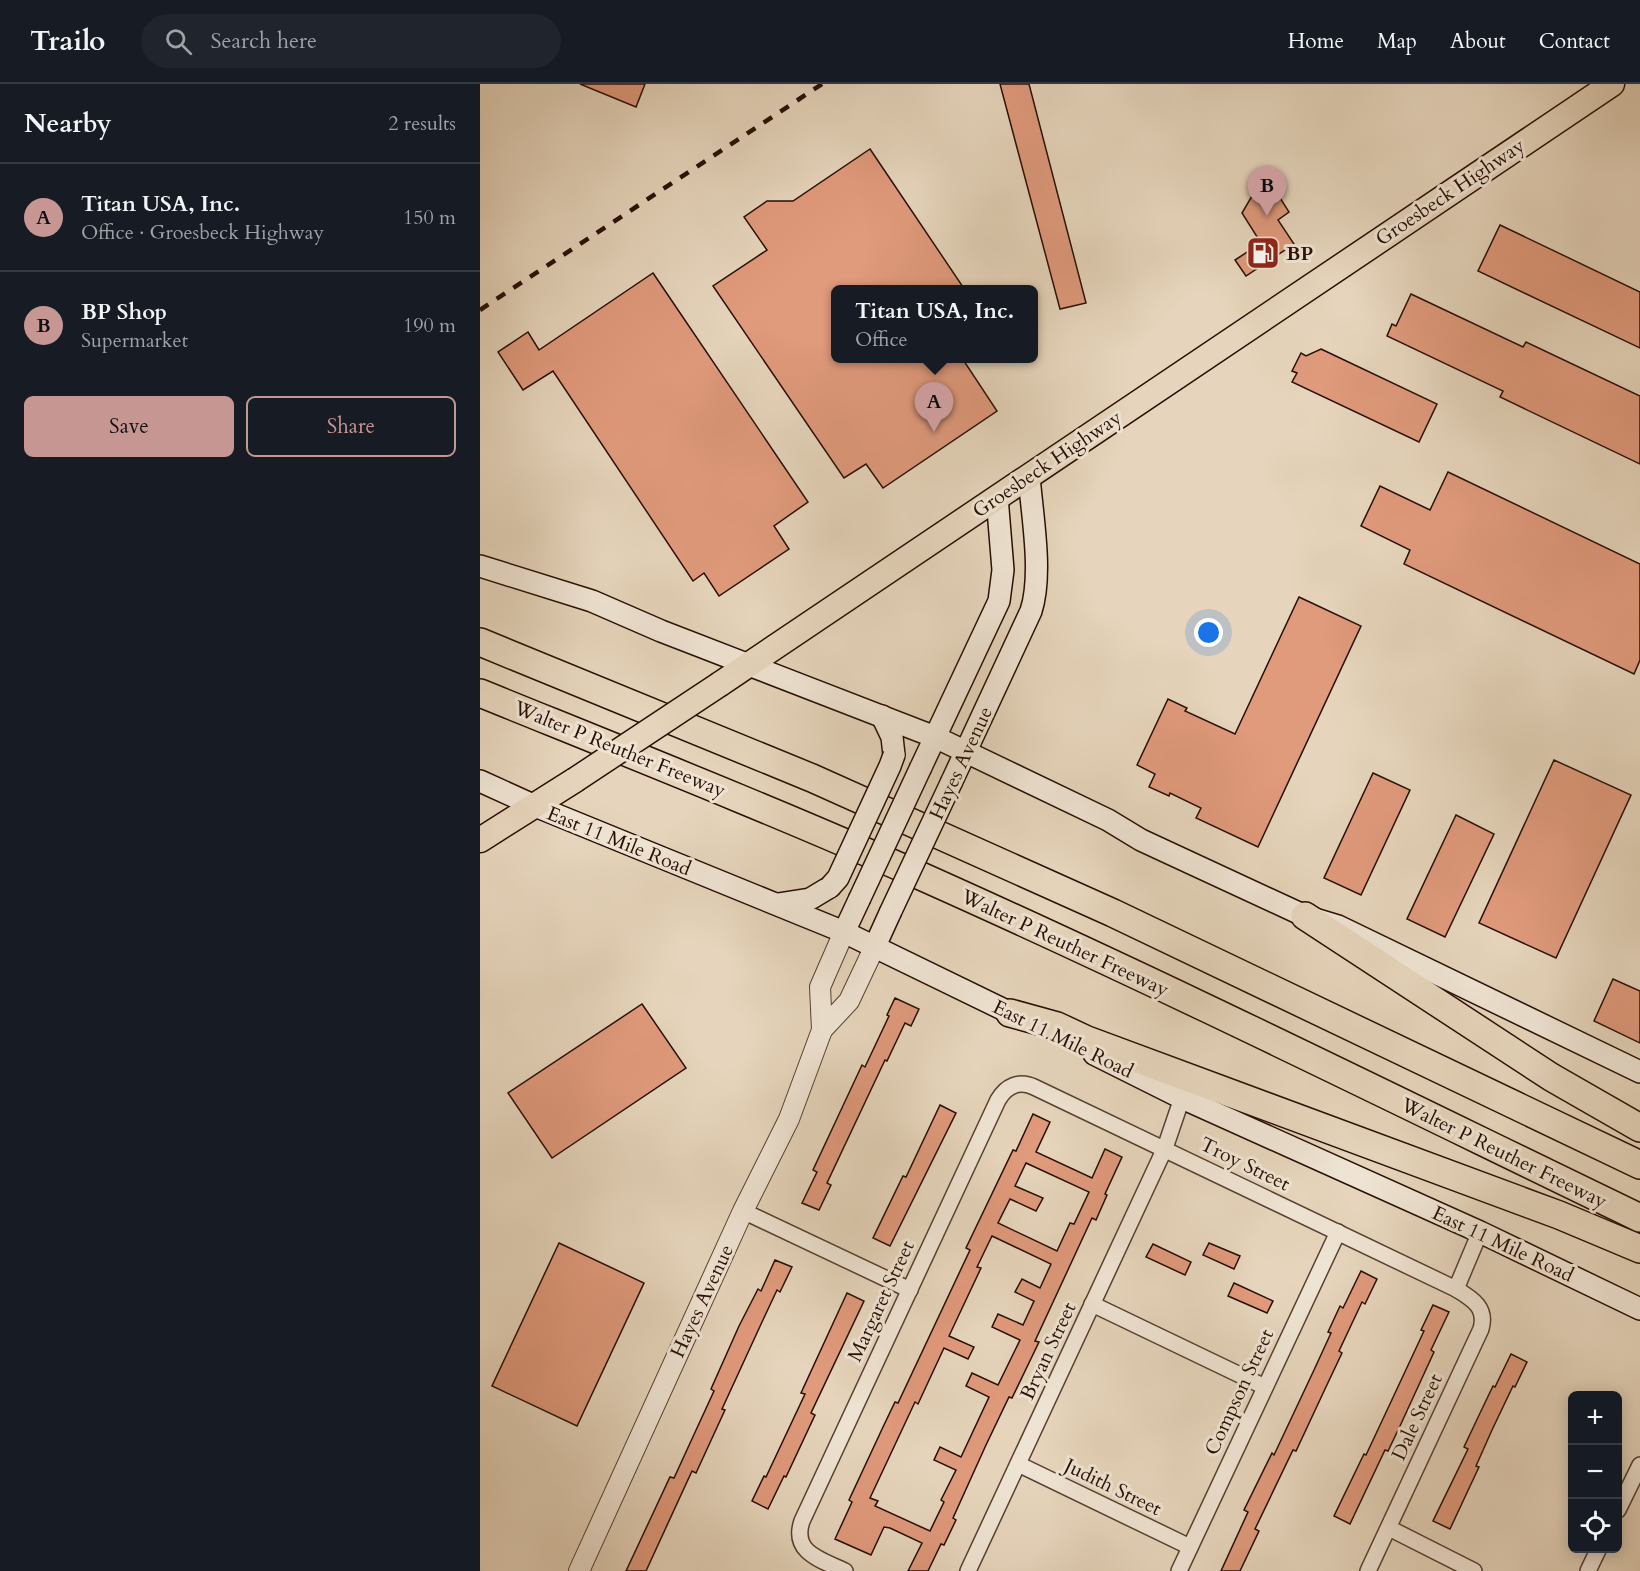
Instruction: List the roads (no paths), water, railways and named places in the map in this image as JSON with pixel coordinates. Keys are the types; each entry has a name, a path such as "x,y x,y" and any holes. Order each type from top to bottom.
{"highway":[{"path":"480,642 812,778 1070,894 1640,1165"},
{"name":"Walter P Reuther Freeway","path":"480,693 764,808 934,882 1640,1218"},
{"path":"1305,916 1551,1077 1640,1128"},
{"path":"1010,1013 1057,1026 1087,1040 1559,1215 1640,1249"}],"main road":[{"name":"Groesbeck Highway","path":"480,840 750,664 1611,84"},
{"name":"Hayes Avenue","path":"875,946 1035,597 1036,573 1029,476"},
{"name":"Hayes Avenue","path":"844,932 999,601 1003,570 997,497"},
{"path":"480,566 592,601 661,631 935,737 1108,820 1141,840 1305,916 1338,926 1640,1072"},
{"path":"778,904 810,899 838,878 891,766 894,755 892,737 882,716"},
{"name":"East 11 Mile Road","path":"480,781 535,806 778,904 875,946 1182,1098 1480,1233 1640,1309"}],"street":[{"name":"Hayes Avenue","path":"822,1030 820,987 844,932"},
{"name":"Hayes Avenue","path":"579,1571 743,1211 789,1119 822,1030 849,1001 875,946"},
{"name":"Troy Street","path":"1014,1085 1028,1084 1456,1289"},
{"name":"Margaret Street","path":"845,1571 809,1553 801,1542 802,1521 998,1100 1007,1089 1014,1085"},
{"name":"Bryan Street","path":"968,1571 1165,1148 1182,1098"},
{"path":"743,1211 909,1290"},
{"name":"Compson Street","path":"1179,1571 1338,1232"},
{"path":"1456,1289 1480,1233"},
{"name":"Dale Street","path":"1368,1571 1481,1329 1482,1312 1477,1303 1456,1289"},
{"path":"1092,1305 1264,1387"},
{"name":"Judith Street","path":"1018,1464 1190,1547"},
{"path":"1622,1500 1640,1465"},
{"path":"1389,1528 1474,1571"},
{"path":"1588,1571 1597,1553"}],"railway":[{"path":"480,310 822,84"}],"place":[{"name":"BP Shop","path":"1267,216"},
{"name":"BP","path":"1263,253"},
{"name":"Titan USA, Inc.","path":"934,432"}]}
